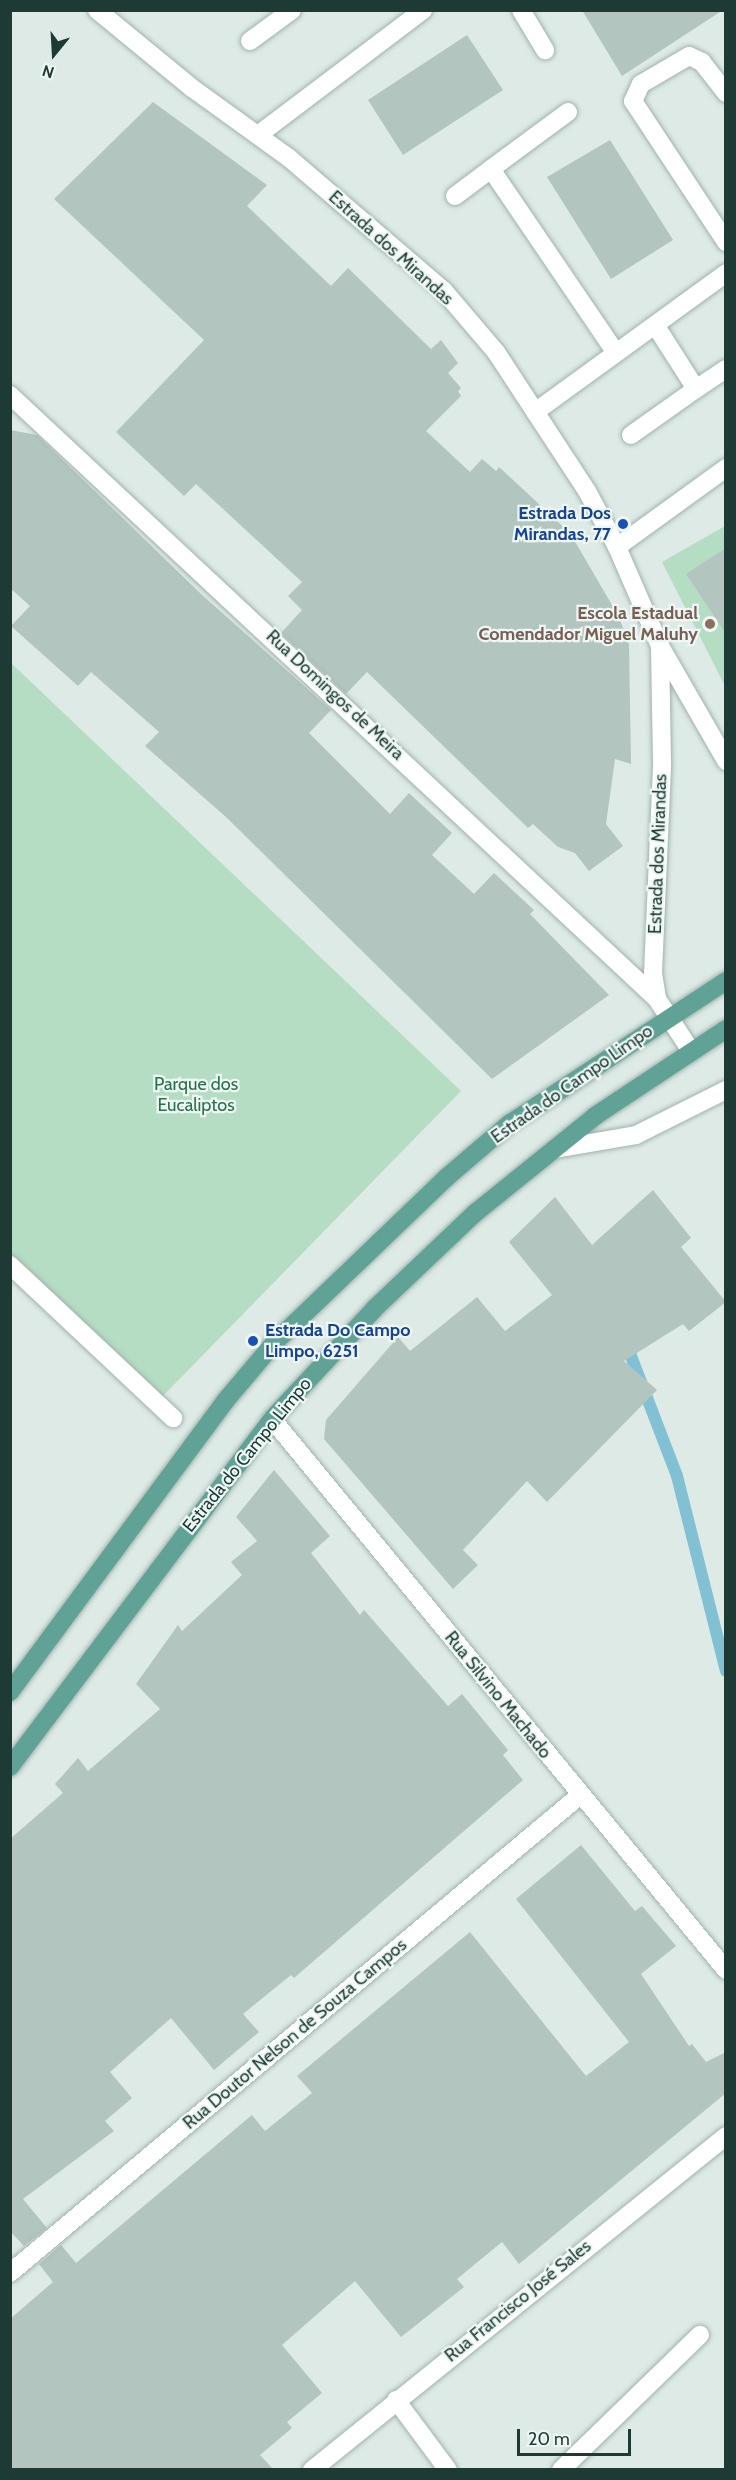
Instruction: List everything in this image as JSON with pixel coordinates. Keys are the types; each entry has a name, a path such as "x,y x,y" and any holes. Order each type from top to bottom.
{"main road":[{"name":"Estrada do Campo Limpo","path":"10,1692 218,1409 275,1342 447,1177 501,1131 726,981"},
{"name":"Estrada do Campo Limpo","path":"10,1767 272,1419 375,1308 475,1213 595,1116 726,1029"}],"street":[{"name":"Estrada dos Mirandas","path":"97,10 258,135 444,291 496,352 587,491 617,547 660,646 726,761"},
{"path":"250,41 292,10"},
{"path":"258,135 423,10"},
{"path":"521,10 545,50"},
{"path":"726,93 702,62 689,56 641,84 633,101 726,242"},
{"path":"454,196 568,112"},
{"path":"491,169 616,353"},
{"path":"534,412 726,273"},
{"path":"655,325 696,388"},
{"path":"631,435 726,369"},
{"name":"Rua Domingos de Meira","path":"10,395 526,872 657,999"},
{"path":"617,547 726,468"},
{"name":"Estrada dos Mirandas","path":"660,646 662,767 653,973 657,999 691,1051"},
{"path":"555,1149 636,1136 726,1090"},
{"path":"10,1265 173,1418"},
{"name":"Rua Silvino Machado","path":"272,1419 579,1796 726,1970"},
{"name":"Rua Doutor Nelson de Souza Campos","path":"10,2273 579,1796"},
{"name":"Rua Francisco José Sales","path":"312,2469 726,2136"},
{"path":"561,2469 700,2335"},
{"path":"396,2400 448,2469"}],"green space":[{"name":"Escola Estadual Comendador Miguel Maluhy","path":"725,526 725,686 662,562"},
{"name":"Parque dos Eucaliptos","path":"10,662 461,1091 159,1400 11,1259"}],"building":[{"path":"582,10 723,10 622,76"},
{"path":"467,35 503,90 403,155 368,100"},
{"path":"153,102 267,185 247,206 331,286 348,268 431,349 441,340 458,363 448,373 461,388 458,391 461,396 426,431 470,472 482,459 496,471 499,467 570,533 619,617 629,645 631,764 615,759 606,824 623,846 589,871 575,853 558,847 533,824 528,828 367,672 346,694 281,633 302,610 288,596 302,582 196,484 184,496 116,432 204,340 54,199"},
{"path":"610,140 673,240 611,279 547,177"},
{"path":"10,430 37,435 201,594 331,710 309,733 390,814 409,793 452,833 432,855 474,894 494,873 534,910 530,914 609,995 492,1079 226,817 145,746 159,732 91,672 78,686 11,626 30,606 10,588"},
{"path":"726,548 726,634 686,574"},
{"path":"653,1190 691,1238 681,1247 726,1302 689,1331 683,1324 624,1361 657,1390 547,1502 527,1481 463,1550 478,1565 453,1589 324,1439 326,1420 398,1337 410,1351 477,1297 505,1331 552,1295 509,1242 555,1197 592,1245"},
{"path":"274,1470 330,1536 311,1553 360,1615 364,1610 448,1706 462,1694 508,1750 503,1755 523,1780 294,1978 291,1975 243,2014 259,2032 214,2070 171,2018 110,2072 132,2098 105,2121 114,2131 23,2199 47,2228 24,2246 10,2231 10,1839 63,1793 55,1784 78,1758 88,1771 160,1709 136,1684 178,1625 182,1631 242,1575 231,1562 257,1541 236,1517"},
{"path":"581,1845 635,1911 642,1906 676,1946 641,1974 689,2046 692,2044 706,2062 726,2052 726,2093 519,2264 502,2242 457,2279 464,2287 401,2337 355,2281 282,2345 322,2393 287,2422 292,2428 260,2455 273,2469 10,2469 10,2319 53,2282 39,2264 61,2245 76,2263 252,2115 265,2131 312,2093 297,2076 470,1932 586,2076 629,2042 516,1899"}],"waterway":[{"path":"626,1343 677,1476 726,1671"}],"place":[{"name":"Estrada Dos Mirandas, 77","path":"623,524"},
{"name":"Escola Estadual Comendador Miguel Maluhy","path":"710,624"},
{"name":"Estrada Do Campo Limpo, 6251","path":"253,1341"}]}
